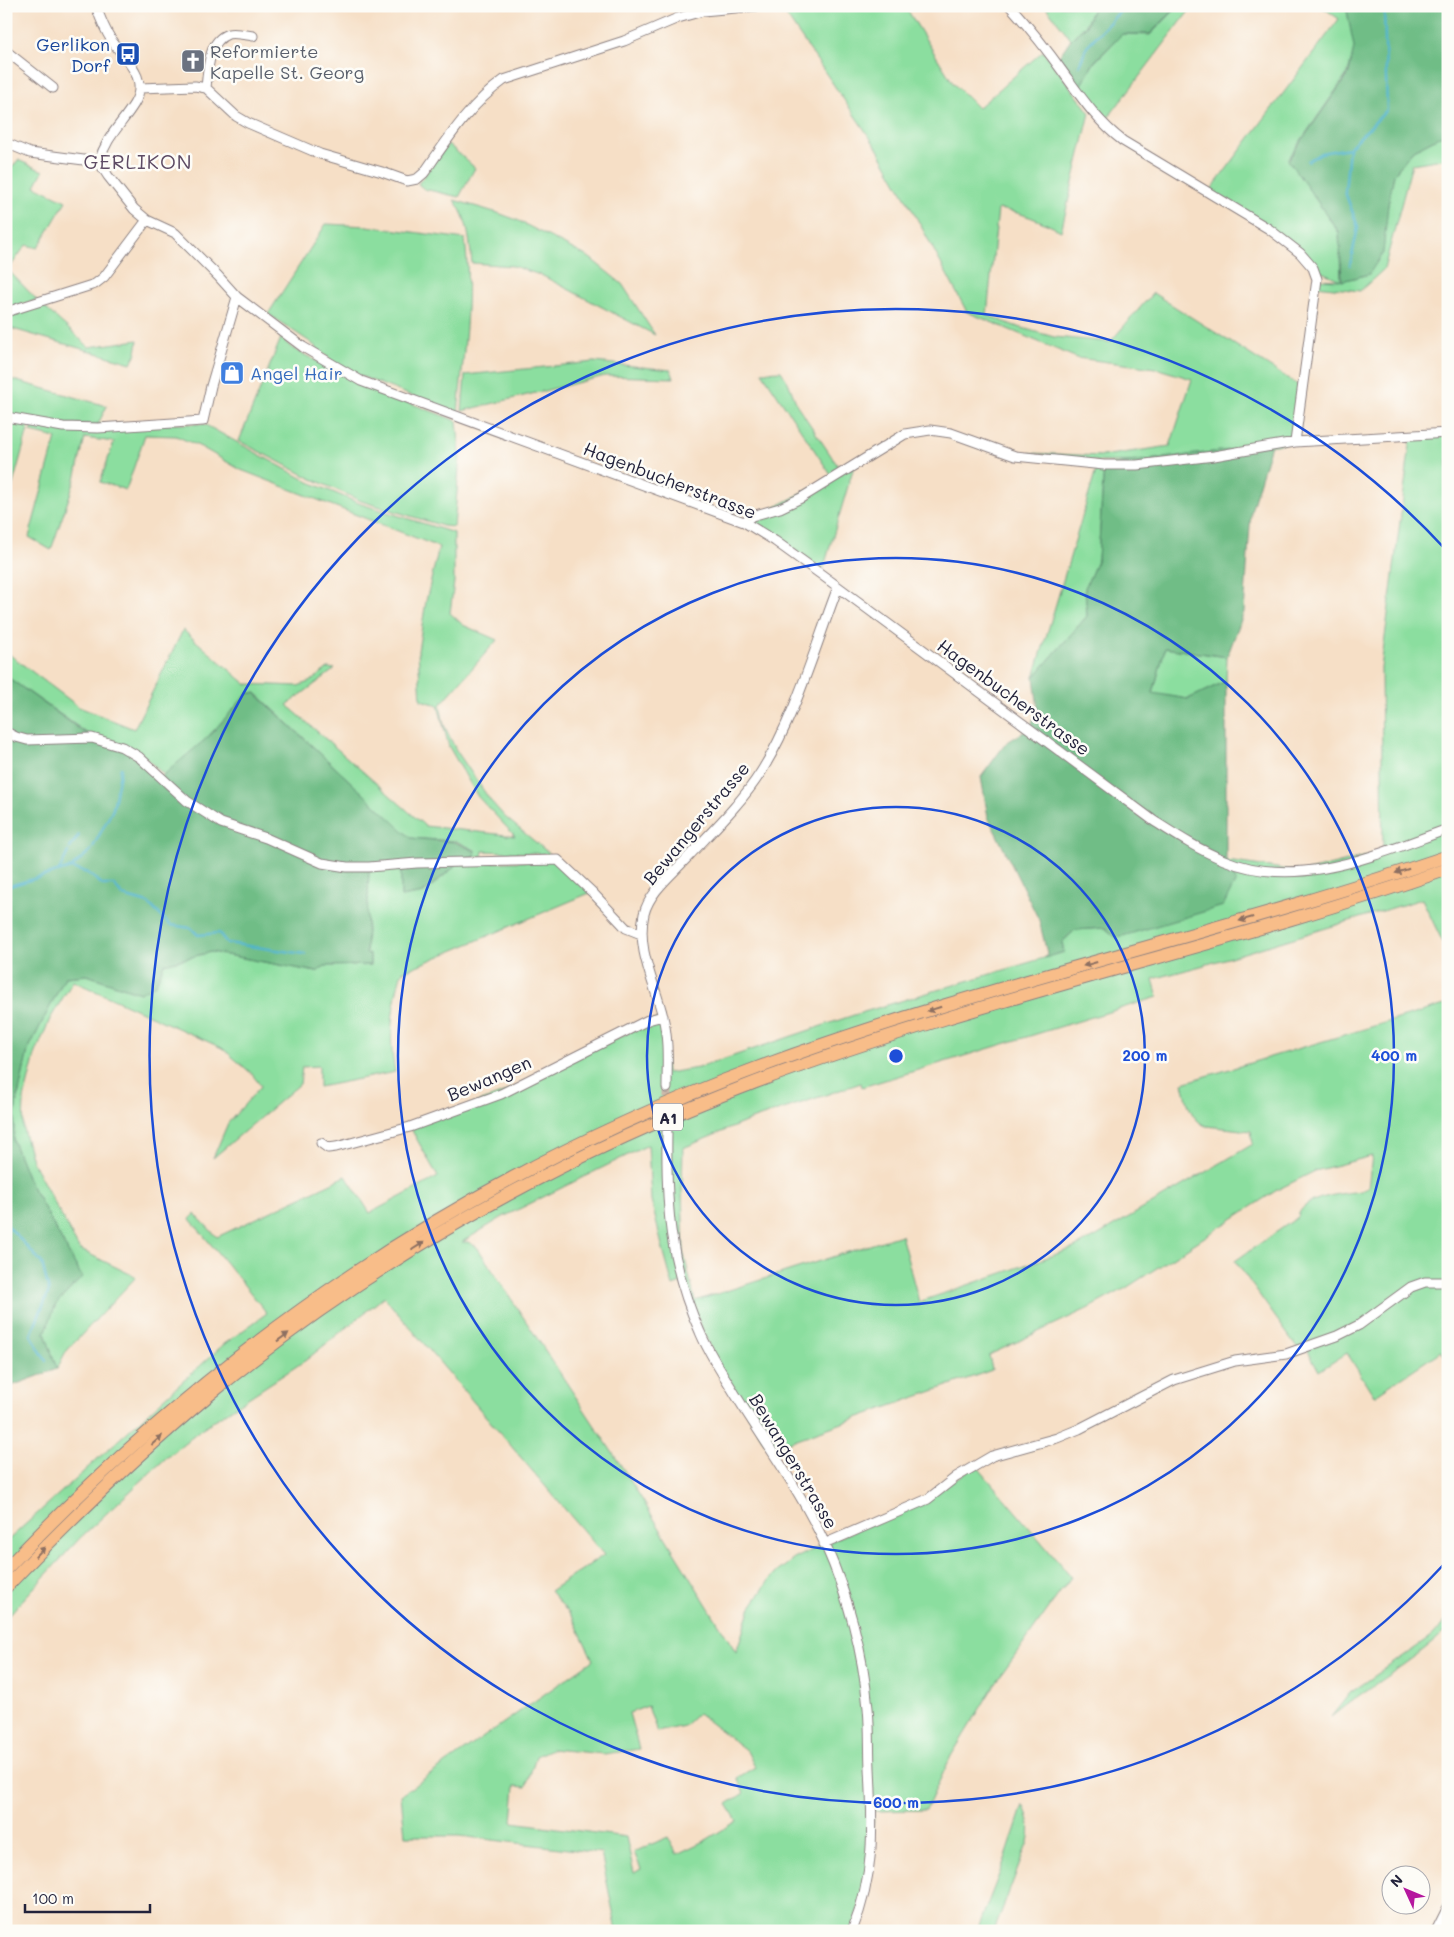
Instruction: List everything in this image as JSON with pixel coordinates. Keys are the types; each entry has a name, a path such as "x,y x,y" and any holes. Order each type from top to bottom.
{"highway":[{"name":"A1","path":"6,1569 140,1438 210,1378 266,1334 397,1244 469,1201 549,1158 631,1119 692,1093 832,1042 1006,988 1320,897 1448,856"},
{"name":"A1","path":"6,1588 132,1462 211,1394 280,1339 354,1287 422,1243 551,1172 632,1132 695,1106 844,1051 995,1004 1277,924 1448,869"}],"street":[{"path":"6,143 30,153 99,162 109,138 135,102 140,88 138,76 111,39 96,6"},
{"path":"140,88 195,86 206,88 236,116 248,123 320,154 407,181 413,181 424,174 474,106 489,90 504,80 624,41 678,18 703,11 757,6"},
{"path":"1010,6 1030,28 1092,112 1107,129 1123,141 1269,229 1300,253 1313,268 1317,279 1295,442"},
{"path":"206,88 209,64 218,41 230,34 253,36"},
{"path":"6,50 53,88"},
{"name":"Hagenbucherstrasse","path":"99,162 134,209 147,220 175,233 237,297 303,348 361,381 744,522 775,541 1154,821 1191,844 1222,860 1250,868 1276,872 1304,872 1333,868 1448,829"},
{"path":"6,312 95,284 104,277 147,220"},
{"path":"6,417 64,427 98,428 203,421 211,386 237,297"},
{"path":"744,522 752,516 780,508 801,498 905,434 930,430 951,433 1015,456 1104,465 1137,464 1214,456 1295,442 1411,437 1448,433"},
{"name":"Bewangerstrasse","path":"667,1088 668,1057 663,1016 646,960 641,934 645,912 656,891 737,804 760,773 782,736 838,587"},
{"path":"6,732 28,740 92,738 122,747 139,756 188,801 221,822 266,838 322,863 347,867 369,867 426,863 558,860 626,928 641,934"},
{"name":"Bewangen","path":"321,1143 328,1148 336,1147 410,1128 501,1094 648,1020 663,1016"},
{"name":"Bewangerstrasse","path":"667,1132 667,1197 671,1241 691,1310 700,1332 721,1371 805,1504 824,1544 844,1594 856,1636 868,1708 872,1859 867,1888 852,1931"},
{"path":"824,1544 928,1499 956,1478 992,1456 1056,1438 1080,1429 1174,1380 1234,1361 1286,1354 1337,1336 1359,1325 1411,1287 1425,1282 1448,1282"},
{"path":"1436,1931 1448,1907"}],"green space":[{"path":"905,6 953,83 978,108 1043,51 1090,113 1061,231 1031,217 998,209 987,315 1015,326 1054,337 1110,342 1153,293 1303,388 1295,442 1171,461 1103,462 1029,453 1102,456 1170,446 1192,379 1155,368 1077,358 967,312 877,148 781,8"},
{"path":"1045,6 1094,6 1085,26 1071,39"},
{"path":"1094,6 1178,6 1150,34 1122,34 1094,62 1077,92 1055,62 1071,39 1086,26"},
{"path":"1179,6 1193,6 1104,123 1078,90 1094,63 1122,34 1150,35"},
{"path":"1321,6 1346,6 1355,47 1348,73 1288,159 1339,233 1341,281 1369,274 1388,205 1394,174 1412,151 1448,132 1448,158 1412,164 1384,269 1360,291 1316,286 1317,279 1340,280 1315,269 1303,252 1210,191 1339,19"},
{"path":"1346,6 1448,6 1448,132 1412,151 1394,174 1388,205 1383,253 1369,274 1342,281 1339,232 1288,160 1349,73 1354,47"},
{"path":"448,144 475,168 459,197 424,189 418,184"},
{"path":"18,160 43,171 35,186 66,201 38,248 26,245 8,270 37,300 6,309 6,175"},
{"path":"454,200 517,220 590,258 622,284 655,335 543,276 513,266 472,263 469,238 463,215"},
{"path":"326,224 367,226 465,239 468,283 458,414 363,377 333,362 310,342 268,314"},
{"path":"42,305 89,347 138,340 136,353 131,363 6,327 6,315"},
{"path":"281,338 292,348 360,384 457,421 460,455 454,527 443,526 361,501 310,478 239,441"},
{"path":"594,362 671,370 674,378 605,376 462,411 465,375"},
{"path":"781,371 788,382 797,405 840,469 831,475 762,372"},
{"path":"6,378 107,406 97,426 65,425 31,419 6,509"},
{"path":"34,424 204,424 309,482 361,504 454,533 454,582 450,613 463,625 497,640 440,705 444,725 456,750 490,800 505,817 550,854 483,851 482,857 475,857 475,850 456,841 410,838 256,693 248,693 207,738 164,775 145,757 124,746 91,736 6,676 6,652 79,707 134,729 183,630 246,684 298,686 311,681 328,668 335,669 287,705 425,826 515,836 478,797 449,747 438,705 421,700 418,651 426,601 439,547 241,470 201,447 176,436 145,435 126,490 100,482 114,442 85,438 74,483 51,550 29,537 56,438 31,432"},
{"path":"1448,433 1448,953 1422,899 1153,979 1158,997 862,1087 861,1083 748,1121 683,1148 684,1255 695,1301 901,1235 919,1302 1074,1248 1253,1144 1251,1131 1206,1126 1200,1123 1192,1114 1183,1083 1448,1004 1448,1361 1441,1351 1374,1396 1347,1353 1319,1371 1306,1347 1299,1350 1235,1261 1298,1217 1301,1210 1315,1200 1368,1188 1372,1156 1315,1171 1277,1190 1126,1288 1087,1309 989,1355 992,1370 769,1449 721,1371 681,1283 673,1286 651,1200 648,1145 503,1217 462,1242 468,1242 477,1247 622,1467 736,1652 751,1607 772,1576 794,1559 824,1544 928,1499 976,1465 1071,1577 995,1684 951,1756 926,1810 873,1811 872,1859 852,1931 617,1931 601,1853 459,1836 405,1836 401,1795 593,1660 573,1618 550,1591 604,1555 384,1297 306,1360 201,1429 166,1458 80,1538 6,1618 6,1542 223,1345 267,1313 190,1219 195,1214 217,1237 346,1176 370,1213 438,1177 410,1127 501,1094 663,1016 667,1073 698,1068 854,1015 1064,952 1062,942 1075,930 1105,928 1226,861 1305,872 1383,852 1381,668 1411,437","holes":["648,1706 657,1732 684,1726 698,1713 747,1751 755,1767 737,1778 744,1793 727,1804 737,1821 706,1840 677,1854 668,1837 634,1852 641,1869 634,1873 626,1837 512,1822 515,1786 526,1787 536,1756 551,1749 604,1754 639,1749 629,1713"]},
{"path":"1271,445 1251,511 1244,612 1227,657 1165,648 1153,693 1188,699 1226,681 1226,861 1236,881 1223,906 1116,938 1105,928 1075,930 1062,942 1064,952 1045,958 1047,953 1039,920 988,817 981,777 1006,743 1030,728 1038,709 1034,677 1087,616 1085,588 1098,559 1104,465"},
{"path":"1098,464 1104,465 1098,559 1085,588 1087,616 1034,677"},
{"path":"854,466 823,570 755,523 754,518"},
{"path":"1165,648 1227,657 1226,681 1188,699 1153,694"},
{"path":"6,676 92,738 122,747 161,777 208,737 248,693 255,693 411,838 455,842 475,851 475,858 454,858 454,867 423,893 401,897 401,864 369,867 366,953 370,954 370,965 325,966 317,972 211,952 164,964 156,984 140,993 87,975 65,977 28,1050 16,1106 13,1141 28,1179 82,1277 56,1304 45,1333 57,1369 6,1388"},
{"path":"558,860 592,892 402,972 392,1021 395,1072 319,1087 319,1066 302,1067 300,1084 213,1158 228,1123 261,1086 251,1073 222,1048 73,981 50,1019 35,1055 24,1099 23,1129 32,1161 79,1249 136,1277 65,1353 57,1369 45,1333 56,1304 82,1277 28,1179 13,1141 16,1106 28,1050 65,977 87,975 140,993 156,984 164,964 211,952 316,972 325,966 370,965 370,954 366,953 369,869 401,866 401,897 424,893 454,867 454,864"},
{"path":"1448,1619 1448,1629 1434,1641 1331,1717 1350,1693 1431,1637"},
{"path":"1023,1805 1029,1823 1028,1842 994,1931 977,1931 1007,1854"}],"waterway":[{"path":"1079,66 1087,46 1125,6"},
{"path":"1350,265 1358,227 1345,192 1349,148 1387,110 1384,6"},
{"path":"1308,161 1321,153 1349,148"},
{"path":"93,847 113,809 121,768"},
{"path":"70,848 79,835"},
{"path":"71,868 91,850"},
{"path":"59,871 68,852"},
{"path":"6,887 71,868 88,873 103,885 114,885 123,896 148,903 170,925 191,928 198,935 219,933 227,943 305,954"},
{"path":"6,1215 7,1225 42,1263 49,1291 31,1335 46,1361"}],"tunnel":[{"path":"667,1088 667,1132"}],"place":[{"name":"Gerlikon Dorf","path":"128,54"},
{"name":"Reformierte Kapelle St. Georg","path":"193,61"},
{"name":"Angel Hair","path":"232,373"}],"district":[{"name":"GERLIKON","path":"138,161"}]}
